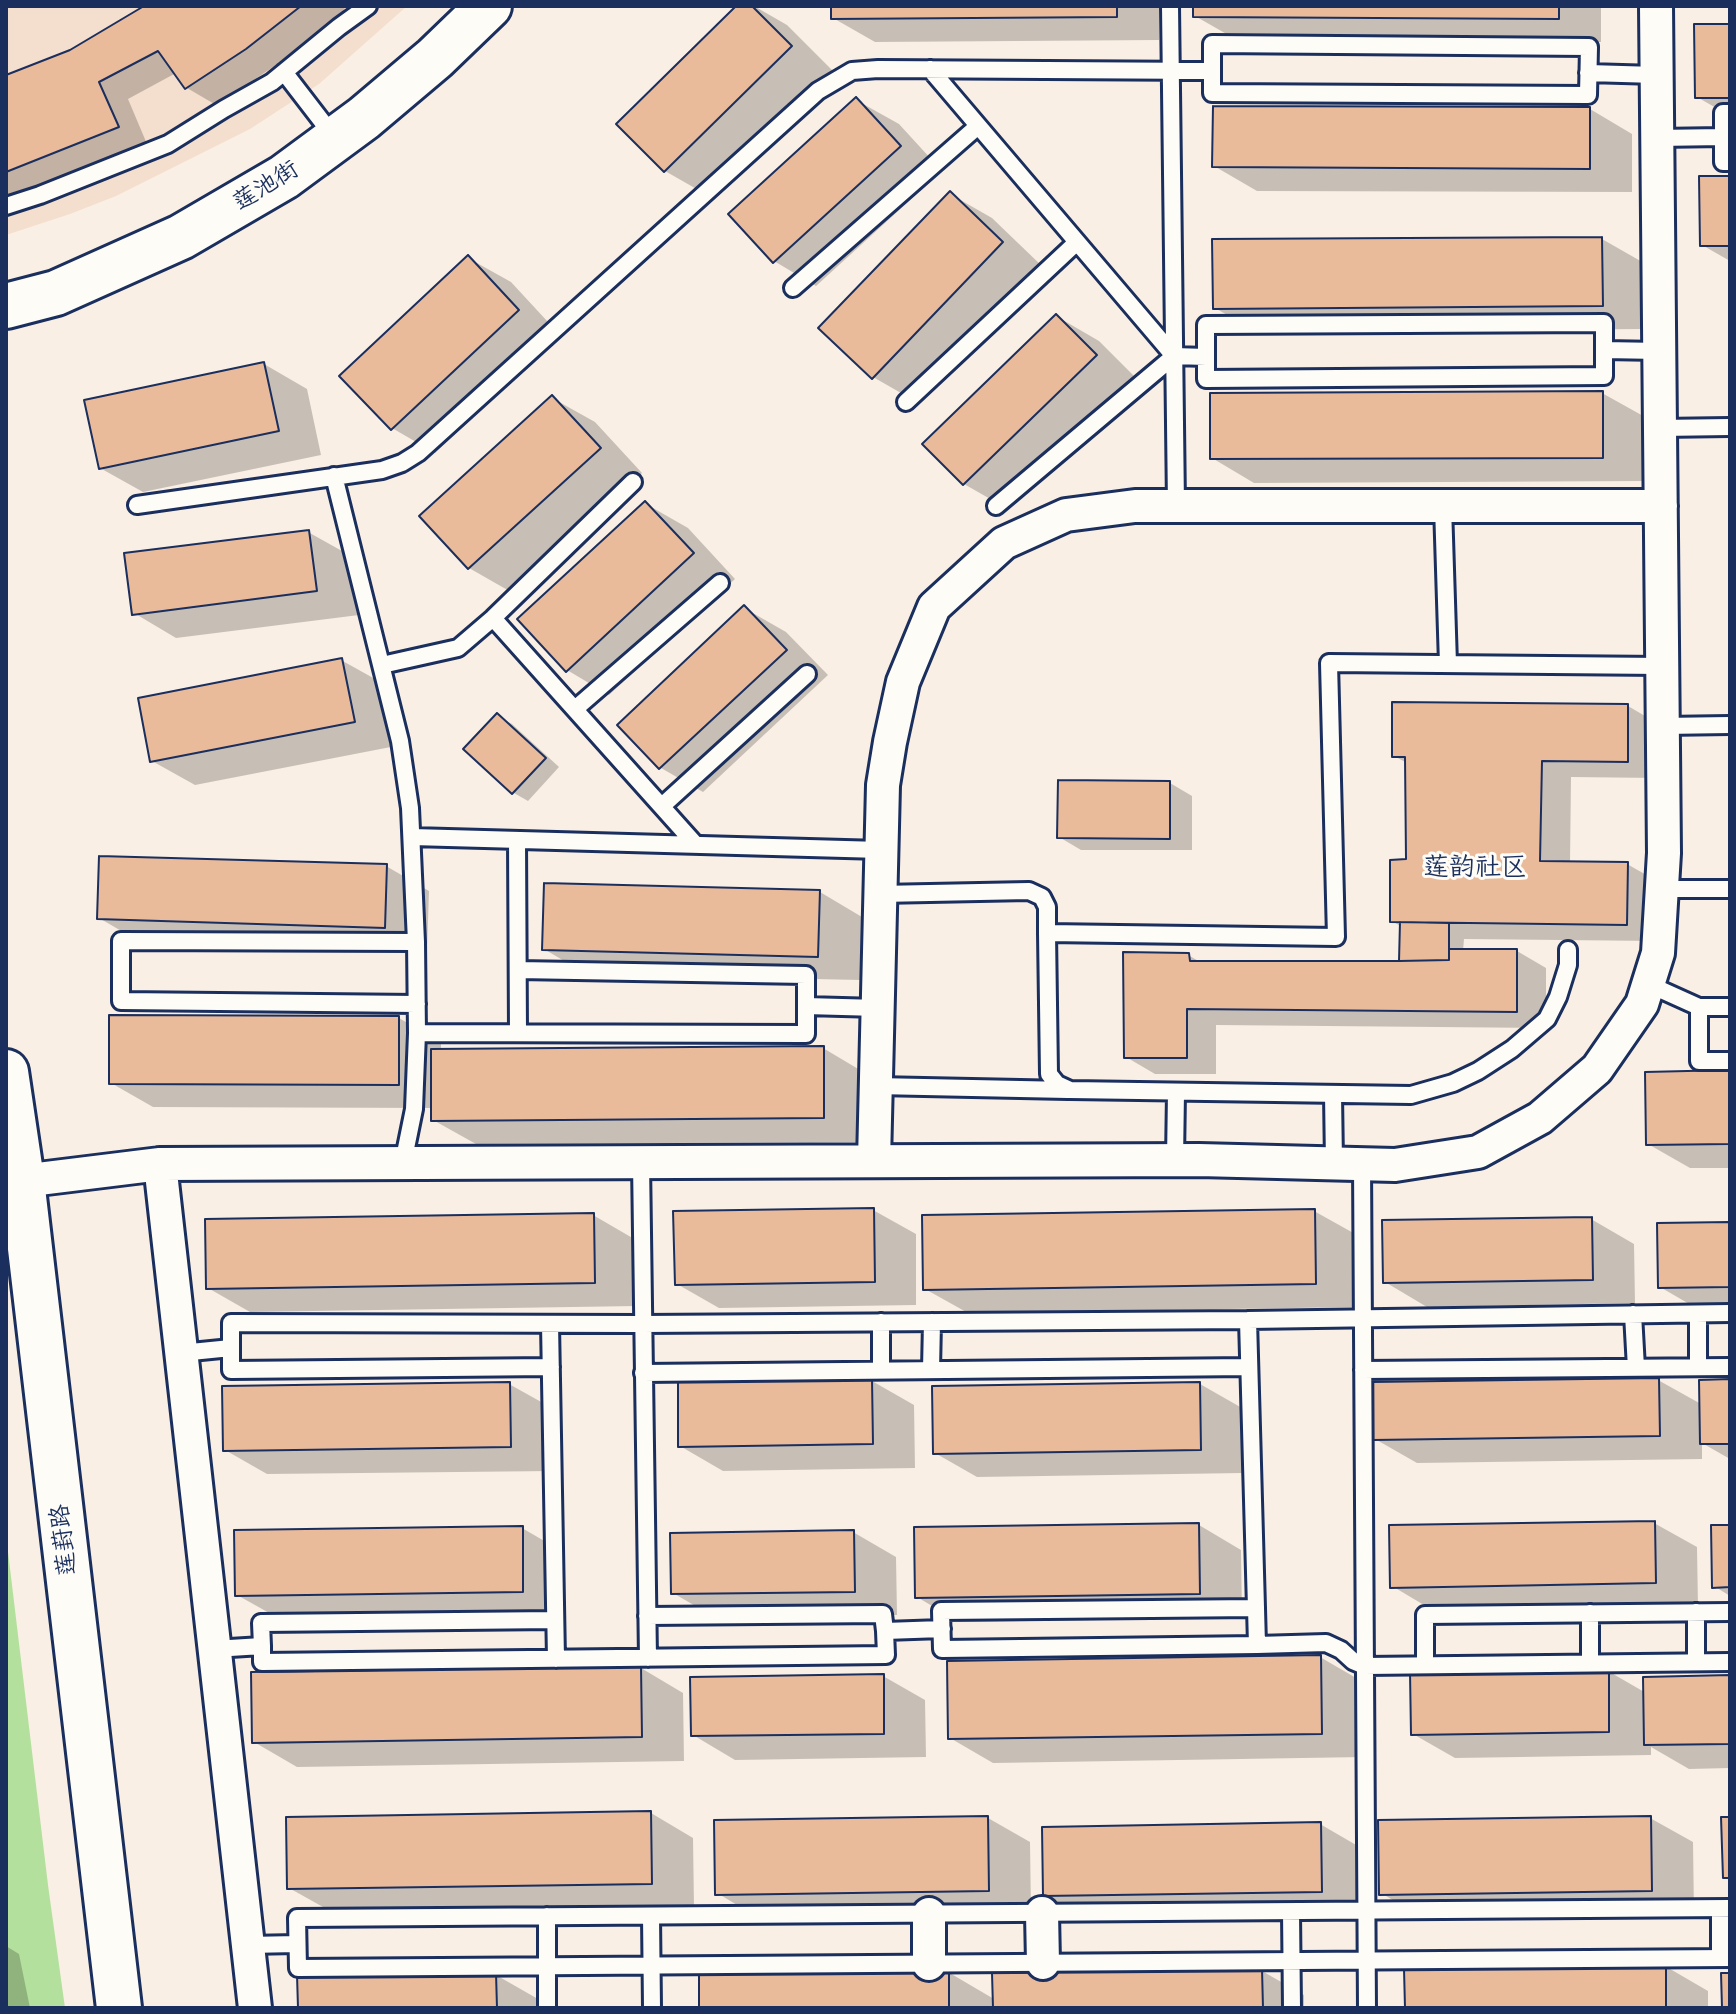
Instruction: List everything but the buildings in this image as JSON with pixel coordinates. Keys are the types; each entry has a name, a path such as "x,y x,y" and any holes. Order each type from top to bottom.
{"main road":[{"name":"莲池街","path":"6,306 56,293 181,237 284,177 364,118 435,58 489,6"},
{"name":"莲葑路","path":"6,1072 14,1182 119,2008"}],"street":[{"path":"14,1182 160,1164 1175,1160 1395,1165 1478,1152 1540,1118 1597,1069 1642,1004 1658,953 1664,853 1656,6"},
{"path":"874,1161 881,850 884,775 890,742 903,682 934,607 1004,543 1066,515 1135,506 1661,506"},
{"path":"160,1164 255,2008"},
{"path":"1042,1913 1043,1963"},
{"path":"929,1914 929,1964"}],"lane":[{"path":"6,206 168,144 272,82 368,6"},
{"path":"1170,6 1176,506"},
{"path":"1212,44 1589,47 1588,73 1588,95 1212,93 1212,44"},
{"path":"930,69 1174,356"},
{"path":"137,505 382,470 402,463 418,453 818,91 852,71 1212,71"},
{"path":"284,72 336,139"},
{"path":"1588,73 1656,75"},
{"path":"1730,113 1723,113 1723,162 1730,162"},
{"path":"793,288 978,126"},
{"path":"1657,138 1723,137"},
{"path":"906,402 1077,242"},
{"path":"1604,323 1604,350 1604,376 1206,379 1206,325 1604,323"},
{"path":"1604,350 1659,351"},
{"path":"996,506 1174,356 1206,357"},
{"path":"1660,428 1730,427"},
{"path":"334,476 400,741 410,808 417,1033 414,1109 403,1163"},
{"path":"382,665 458,648 633,482"},
{"path":"1443,506 1448,664"},
{"path":"575,709 720,583"},
{"path":"493,618 696,845"},
{"path":"1047,933 1336,937 1329,663 1662,666"},
{"path":"662,806 807,674"},
{"path":"1663,726 1730,725"},
{"path":"412,837 881,850"},
{"path":"517,840 518,1033"},
{"path":"1662,889 1730,889"},
{"path":"880,894 1029,891 1042,897 1047,907 1049,1074 1057,1084 1070,1090"},
{"path":"416,942 121,941 121,1001 417,1004"},
{"path":"876,1086 1411,1095 1453,1083 1478,1071 1512,1049 1547,1019 1565,976 1568,950"},
{"path":"417,1033 806,1034 806,975 518,970"},
{"path":"1648,984 1699,1007 1730,1007"},
{"path":"806,1006 878,1008"},
{"path":"1699,1007 1699,1061 1730,1061"},
{"path":"1175,1160 1176,1092"},
{"path":"1333,1094 1348,1163 1363,1317 1367,2008"},
{"path":"641,1162 648,1658"},
{"path":"551,1367 231,1370 231,1323 1248,1320 1730,1313"},
{"path":"1633,1314 1636,1368"},
{"path":"1698,1314 1698,1367"},
{"path":"1248,1320 1257,1645"},
{"path":"881,1322 881,1370"},
{"path":"931,1370 932,1322"},
{"path":"550,1324 556,1659"},
{"path":"181,1353 231,1348"},
{"path":"643,1373 1249,1367"},
{"path":"1363,1370 1730,1367"},
{"path":"1256,1608 941,1611 942,1649 1326,1643 1365,1666 1730,1662"},
{"path":"1696,1612 1696,1662"},
{"path":"1425,1665 1425,1615 1730,1612"},
{"path":"1590,1613 1590,1663"},
{"path":"555,1620 261,1623 262,1662 886,1655 883,1614 647,1616"},
{"path":"885,1631 942,1629"},
{"path":"214,1649 262,1646"},
{"path":"1725,1908 1725,1958 298,1968 297,1918 1367,1911 1725,1908"},
{"path":"1291,1912 1292,2008"},
{"path":"547,1916 547,2008"},
{"path":"651,1916 652,2008"},
{"path":"248,1945 297,1944"}],"shaded area":[{"path":"6,6 407,6 319,84 250,129 116,196 6,235"}],"green space":[{"path":"6,1535 48,1885 65,2008 6,2008"}],"district":[{"name":"莲韵社区","path":"1475,868"}]}
